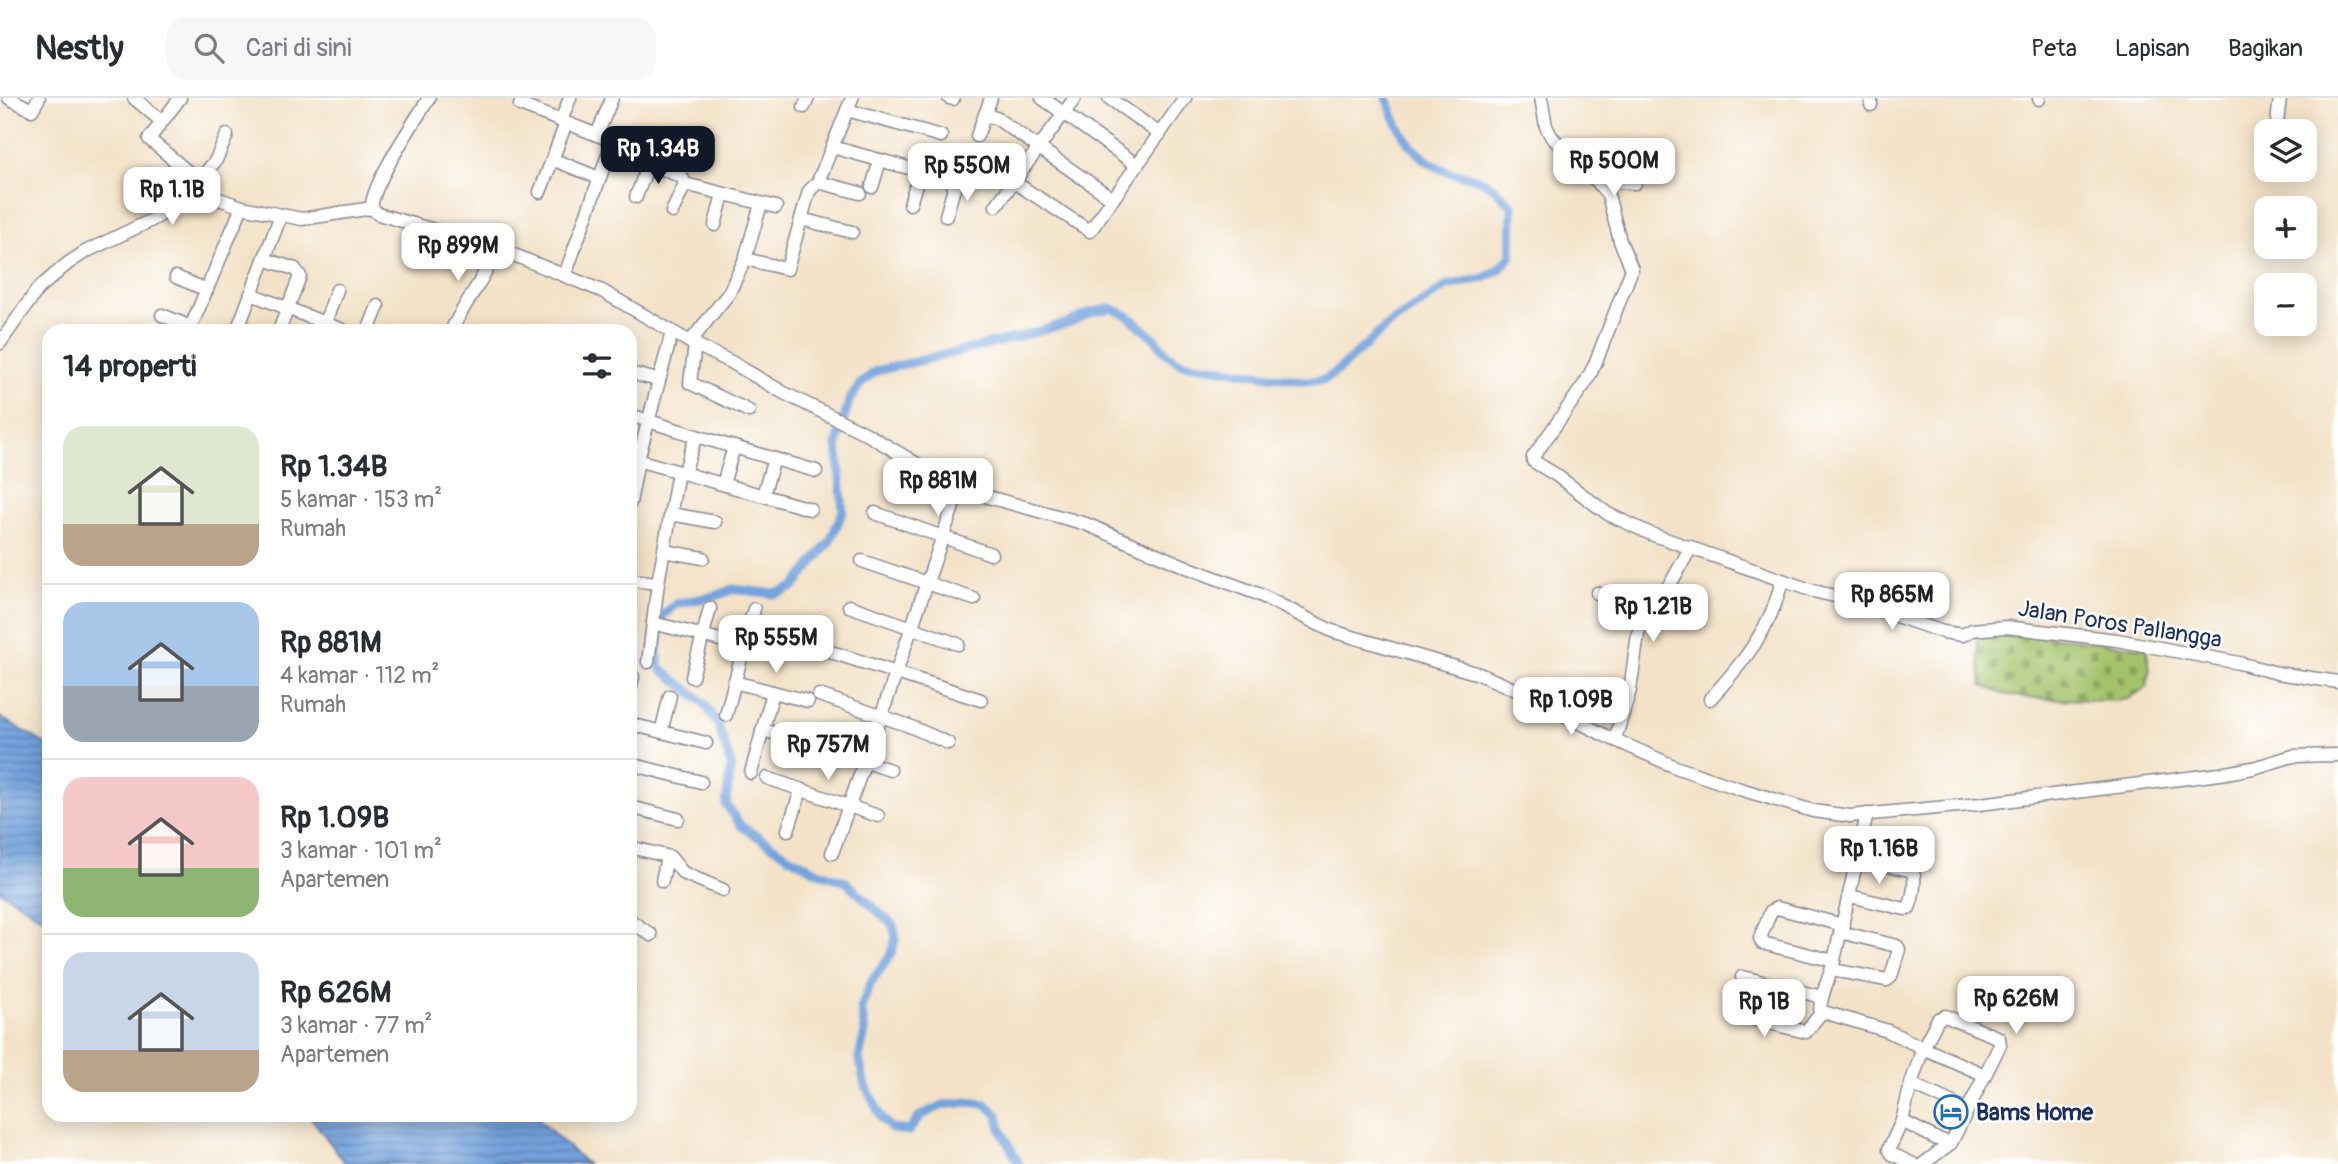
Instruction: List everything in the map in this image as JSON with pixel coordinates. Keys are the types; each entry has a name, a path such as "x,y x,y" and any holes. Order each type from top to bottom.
{"street":[{"path":"0,105 6,98 32,110 39,98"},
{"path":"134,98 161,121"},
{"path":"180,98 149,139 199,181 205,194"},
{"path":"429,98 373,193 372,208 378,214 497,248 602,291 693,344 960,486 988,497 1101,530 1264,597 1332,631 1479,674 1687,771 1825,814 1850,816 2174,781 2253,768 2293,757 2338,755"},
{"path":"540,192 570,98"},
{"path":"597,135 612,98"},
{"path":"977,136 991,98"},
{"path":"1042,98 1137,165"},
{"path":"996,206 1075,98"},
{"path":"1109,98 1160,134"},
{"path":"1541,98 1544,118 1551,136 1582,169 1596,180 1635,183"},
{"path":"2277,119 2280,98"},
{"path":"1014,182 1090,231 1182,99"},
{"path":"745,258 787,269 809,191 818,182 850,104 941,136"},
{"path":"520,105 613,141 565,275"},
{"path":"985,115 996,118 1113,199"},
{"path":"199,181 216,160 227,135"},
{"path":"611,147 682,177 685,184 672,212"},
{"path":"832,147 956,181 946,216"},
{"path":"552,159 599,178"},
{"path":"818,182 866,190 880,160"},
{"path":"636,197 649,162"},
{"path":"911,204 919,171"},
{"name":"Jalan Poros Pallangga","path":"1596,180 1608,195 1620,241 1632,270 1592,370 1532,457 1533,461 1556,475 1591,503 1621,521 1651,534 1782,580 1955,634 2006,627 2117,640 2338,682"},
{"path":"685,184 776,207"},
{"path":"0,343 38,289 67,264 85,252 205,194 242,207 302,219 372,208"},
{"path":"715,225 723,194"},
{"path":"749,411 690,383 693,344 729,293 745,258 761,204"},
{"path":"192,324 242,207"},
{"path":"240,324 281,215"},
{"path":"801,219 852,232"},
{"path":"454,324 463,306 489,269 497,248"},
{"path":"264,259 295,269 299,273 282,324"},
{"path":"176,277 206,290"},
{"path":"324,324 337,290"},
{"path":"251,294 288,308 319,324"},
{"path":"371,324 378,306"},
{"path":"162,315 180,324"},
{"path":"637,451 673,332"},
{"path":"637,375 658,380"},
{"path":"637,417 817,471"},
{"path":"648,662 659,624 658,583 671,514 681,472 696,436"},
{"path":"723,484 734,447"},
{"path":"763,495 774,458"},
{"path":"637,460 810,509"},
{"path":"832,853 960,486"},
{"path":"875,513 991,554"},
{"path":"671,514 715,522"},
{"path":"1615,739 1630,690 1634,648 1644,621 1672,581 1691,547"},
{"path":"664,551 704,558"},
{"path":"862,561 974,599"},
{"path":"1710,699 1741,664 1760,637 1778,597 1782,580"},
{"path":"637,581 658,583"},
{"path":"1597,593 1616,600 1644,621"},
{"path":"849,606 958,644"},
{"path":"692,677 710,608"},
{"path":"726,715 754,609"},
{"path":"659,624 744,646"},
{"path":"834,653 981,700"},
{"path":"734,682 773,692 814,698 881,717 948,743"},
{"path":"751,773 773,692"},
{"path":"661,732 670,696"},
{"path":"637,726 705,743"},
{"path":"762,730 890,770"},
{"path":"637,766 701,782"},
{"path":"767,778 878,816"},
{"path":"788,830 801,790"},
{"path":"637,809 678,819"},
{"path":"1822,997 1748,979 1749,1018 1806,1032 1821,1013 1822,997 1842,929 1867,814"},
{"path":"637,849 667,856 683,873 723,890"},
{"path":"662,881 667,856"},
{"path":"1850,896 1905,909 1909,908 1910,904 1913,871 1857,858"},
{"path":"1775,909 1842,929 1898,946 1899,949 1887,980 1833,965 1762,943 1760,938 1772,911 1775,909"},
{"path":"637,925 651,935"},
{"path":"1821,1013 1888,1031 1985,1075"},
{"path":"1913,1164 1890,1152 1923,1048 1942,1016 1998,1036 2000,1045 1951,1143 1923,1164"},
{"path":"1911,1084 1966,1109"},
{"path":"1902,1121 1951,1143"}],"green space":[{"path":"1999,630 2146,648 2150,669 2147,687 2128,699 2115,701 2027,698 2003,694 1982,685 1977,640 1978,635"}],"water":[{"path":"0,717 42,742 42,918 0,891"},
{"path":"314,1122 541,1122 587,1164 346,1164"}],"waterway":[{"path":"1019,1164 1001,1130 998,1115 986,1104 968,1102 943,1105 920,1116 909,1131 892,1129 882,1119 864,1082 859,1058 865,1032 861,1008 871,982 890,956 896,938 893,925 846,882 818,872 741,826 726,805 731,765 718,725 704,703 660,668 657,652 662,616 676,604 719,595 733,589 775,594 794,587 830,541 843,511 837,444 849,401 861,383 876,371 1007,340 1111,308 1127,315 1154,338 1167,354 1182,363 1304,381 1324,380 1388,325 1447,286 1484,278 1499,270 1511,256 1512,206 1488,184 1439,168 1418,153 1403,134 1387,98"}],"place":[{"name":"Bams Home","path":"1951,1112"}]}
